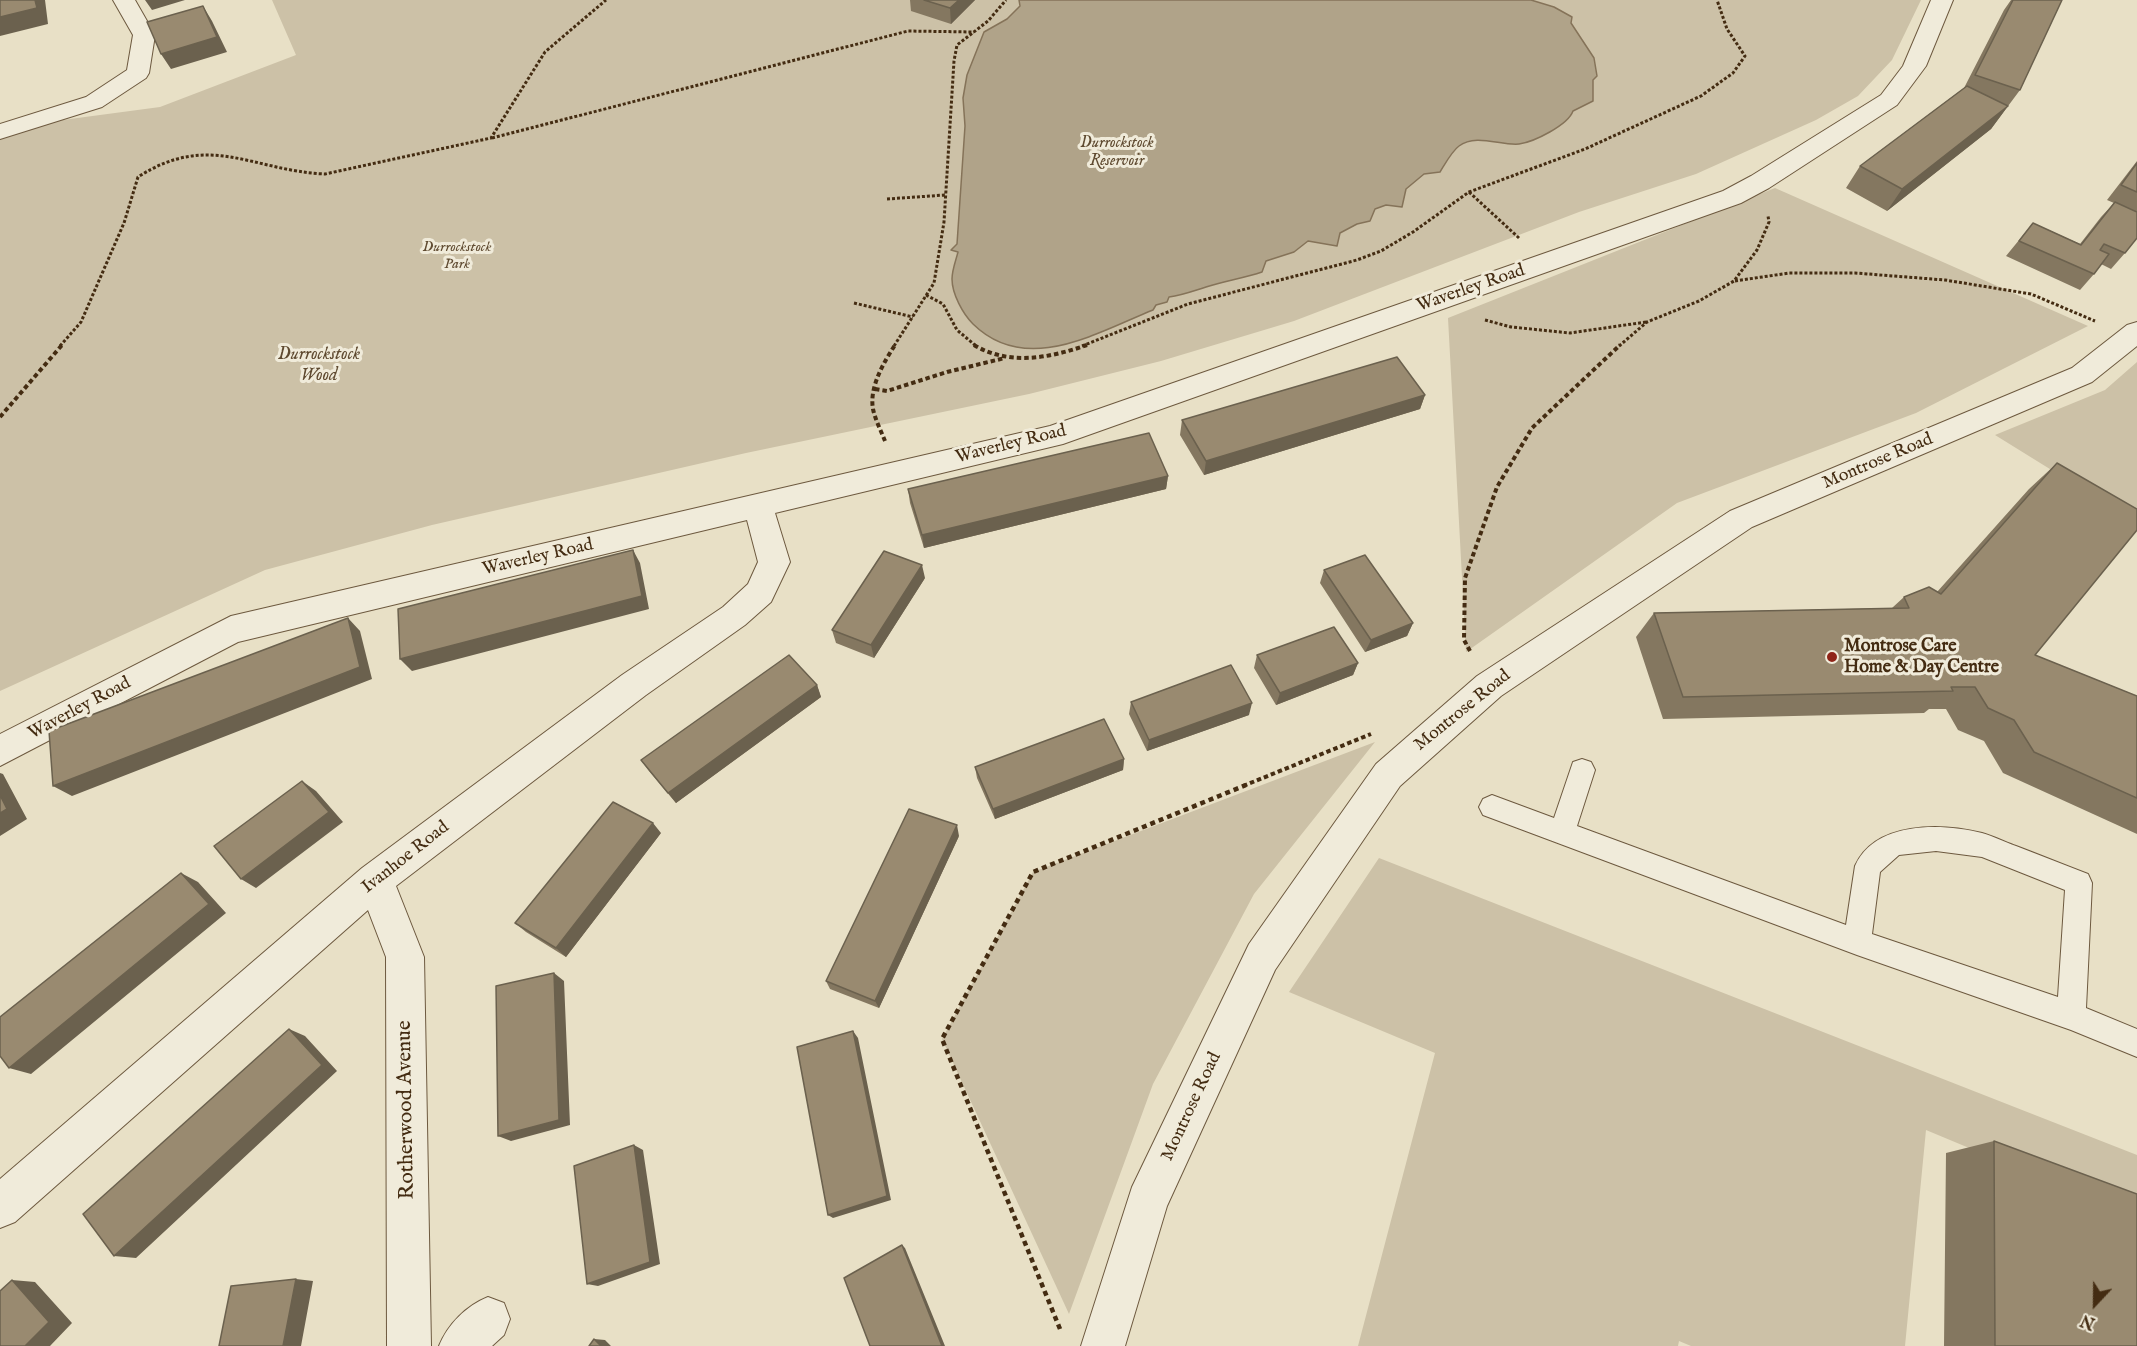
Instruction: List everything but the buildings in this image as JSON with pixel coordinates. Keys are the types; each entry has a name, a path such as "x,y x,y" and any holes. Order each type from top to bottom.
{"street":[{"path":"0,132 94,102 138,73 144,35 124,0"},
{"name":"Waverley Road","path":"0,751 231,630 1053,436 1732,197 1760,182 1889,100 1901,89 1930,33 1942,0"},
{"name":"Montrose Road","path":"1103,1346 1147,1202 1262,957 1388,774 1489,686 1741,519 2082,375 2135,334"},
{"name":"Ivanhoe Road","path":"0,1207 375,880 634,685 734,616 760,593 774,562 758,506"},
{"name":"Rotherwood Avenue","path":"375,880 405,957 409,1346"}],"lane":[{"path":"1562,834 1582,770"},
{"path":"1492,807 1857,942 2071,1016 2137,1043"},
{"path":"1857,942 1868,866 1893,844 1936,839 1982,846 2079,883 2071,1016"}],"path":[{"path":"491,138 546,52 606,0"},
{"path":"896,473 873,409 875,389 882,366 934,283 944,222 954,61 957,45 988,21 1006,0"},
{"path":"875,389 887,391 947,372 1006,358 1034,358 1063,352 1182,306 1357,260 1381,251 1413,232 1469,192 1585,149 1701,96 1733,73 1745,56 1727,29 1717,0"},
{"path":"0,417 81,322 124,223 138,177 152,168 180,157 216,155 244,158 300,172 325,174 491,138 908,31 974,32"},
{"path":"1734,281 1757,250 1769,222 1760,182"},
{"path":"1469,192 1547,262"},
{"path":"886,200 945,195"},
{"path":"1440,300 1468,315 1511,327 1570,333 1647,322 1699,301 1734,281 1789,273 1855,273 1945,280 2031,294 2135,334"},
{"path":"926,295 937,297 942,302 956,330 968,341 985,351 1006,358"},
{"path":"854,303 913,317"},
{"path":"1489,686 1464,640 1465,578 1497,487 1532,429 1591,370 1647,322"},
{"path":"1063,1335 942,1039 1033,872 1381,730"}],"green space":[{"name":"Durrockstock Park","path":"272,0 1921,0 1892,60 1858,96 1816,120 1696,174 1579,212 1294,321 1161,361 1029,394 746,453 432,525 265,570 0,691 0,139 55,121 160,107 296,55"},
{"path":"1775,188 2088,326 1916,413 1677,503 1466,652 1448,318"},
{"path":"2137,362 2137,523 1995,435 2105,390"},
{"path":"1375,742 1254,894 1153,1084 1069,1314 942,1039 1033,872"},
{"path":"1379,858 2137,1155 2137,1218 1926,1130 1905,1346 1691,1346 1679,1341 1678,1346 1358,1346 1435,1053 1289,992"}],"water":[{"name":"Durrockstock Reservoir","path":"1019,0 1531,0 1554,7 1572,17 1571,23 1594,58 1597,76 1593,80 1593,101 1573,111 1558,127 1519,144 1481,140 1466,142 1454,151 1440,172 1424,174 1406,189 1402,207 1386,205 1375,209 1370,221 1357,224 1340,233 1337,246 1308,241 1294,252 1266,261 1262,272 1169,297 1167,302 1156,305 1153,310 1085,338 1062,345 1038,348 1015,347 994,339 973,324 966,315 952,285 958,252 951,250 957,244 965,126 963,98 967,75 984,32 1007,19 1020,6"}],"place":[{"name":"Montrose Care Home & Day Centre","path":"1832,657"}],"park label":[{"name":"Durrockstock Wood","path":"319,365"}]}
